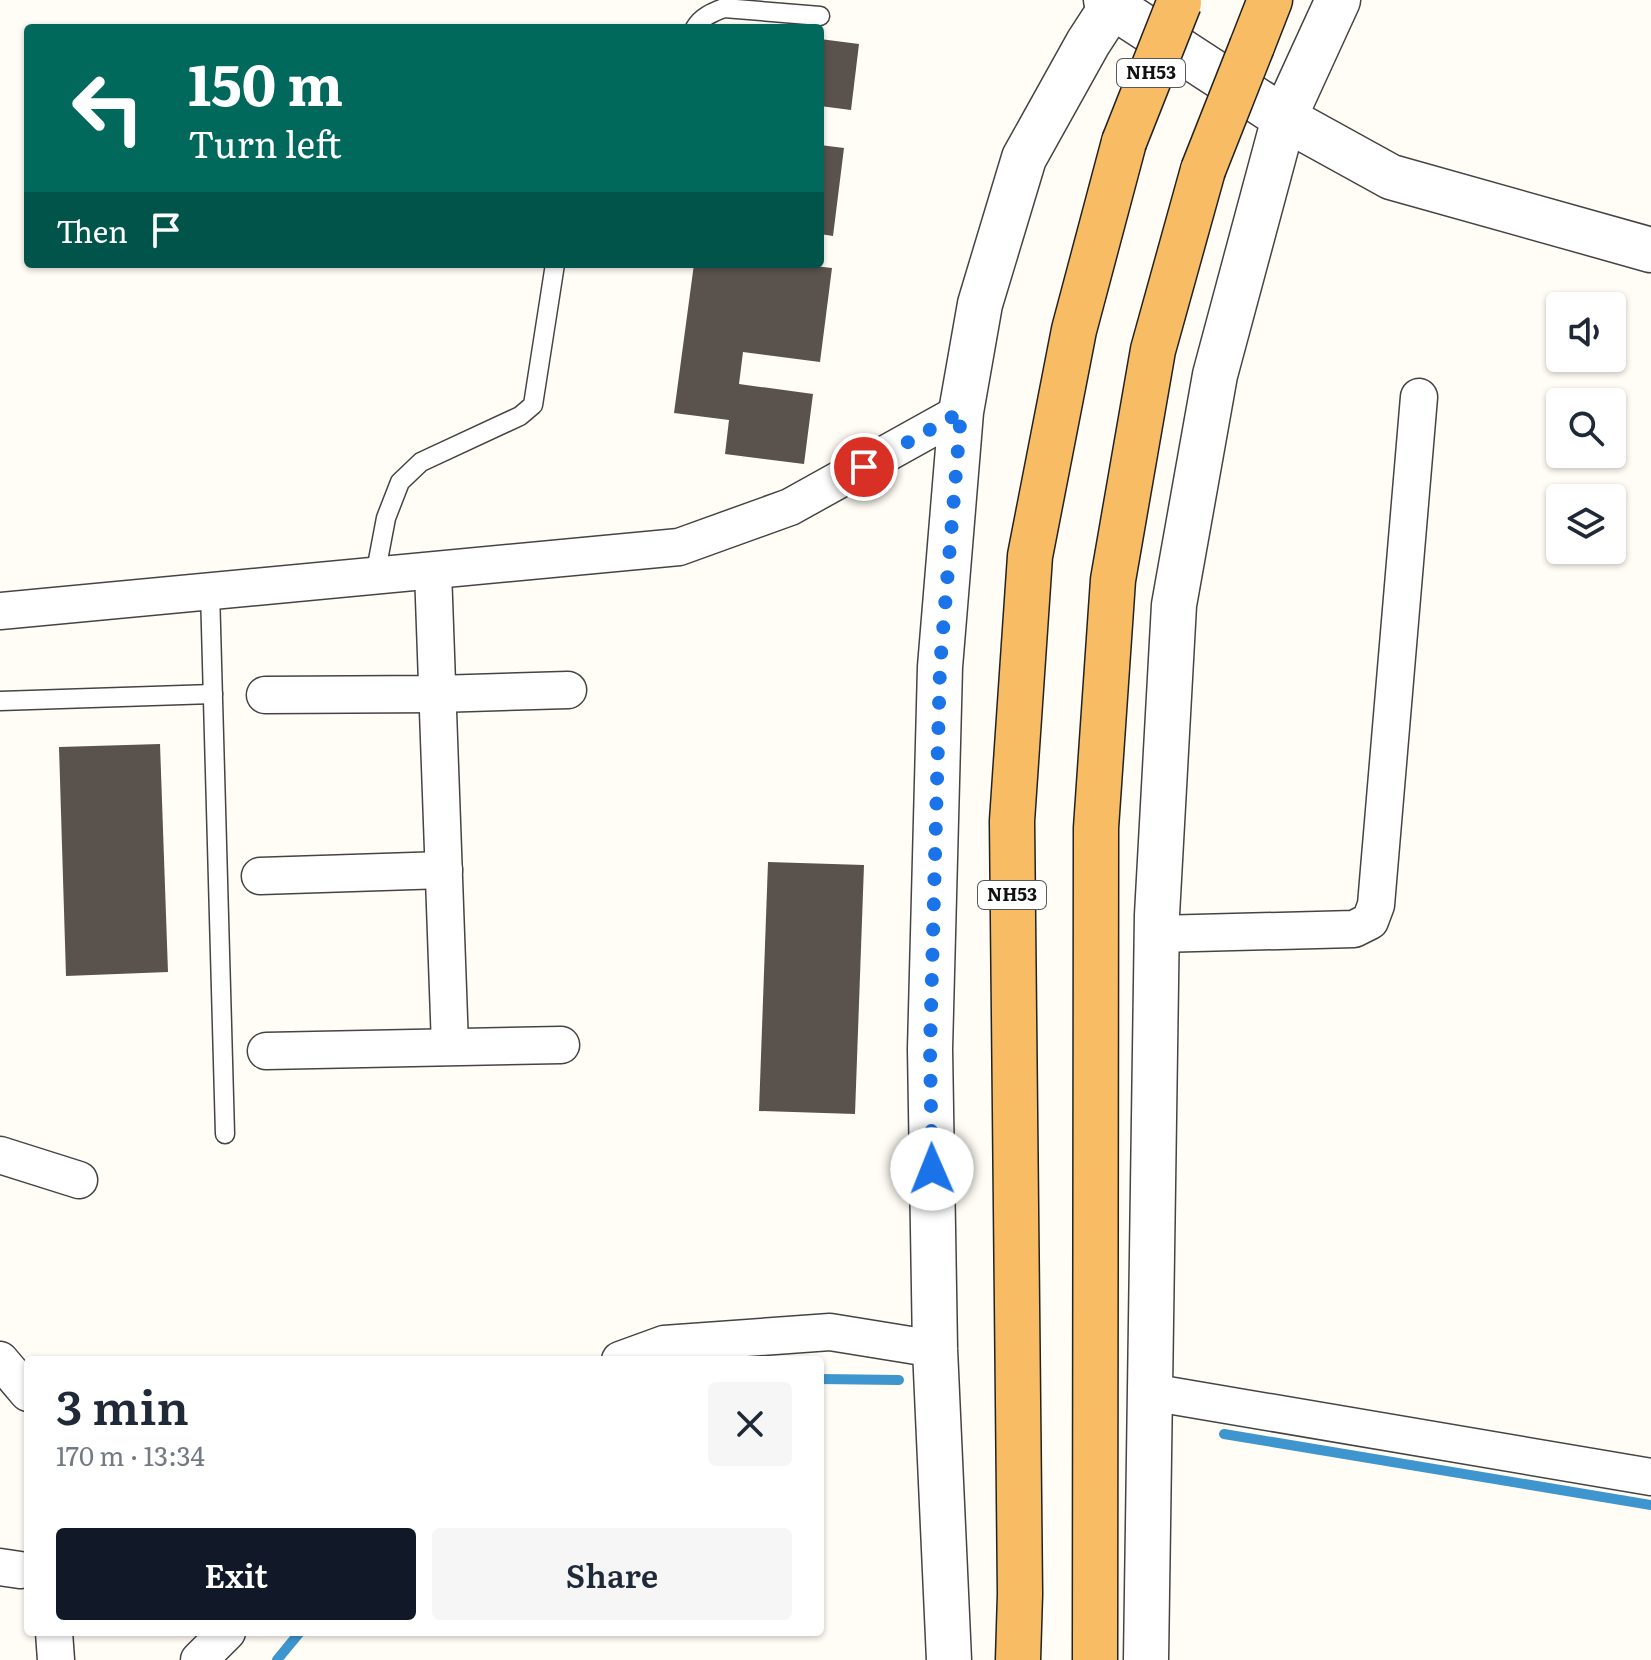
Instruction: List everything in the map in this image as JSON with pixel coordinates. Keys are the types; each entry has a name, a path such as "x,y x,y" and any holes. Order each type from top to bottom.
{"highway":[{"path":"1095,1660 1096,828 1112,595 1153,350 1203,170 1270,0"},
{"name":"NH53","path":"1018,1660 1020,1594 1012,821 1030,556 1074,330 1124,142 1180,2"}],"street":[{"path":"1152,1655 1150,1392 1157,934 1174,605 1215,375 1284,118 1338,0"},
{"path":"949,1660 935,1349 930,1049 941,651 961,412 980,304 1024,158 1111,2 1284,118 1391,177 1651,250"},
{"path":"1157,934 1354,929 1370,921 1376,905 1419,397"},
{"path":"0,611 679,547 790,507 961,412"},
{"path":"433,571 450,1046"},
{"path":"265,695 568,690"},
{"path":"260,876 444,870"},
{"path":"266,1051 561,1045"},
{"path":"0,1155 79,1180"},
{"path":"631,1356 664,1344 830,1332 935,1349"},
{"path":"0,1360 24,1388"},
{"path":"1150,1392 1651,1477"},
{"path":"54,1636 56,1660"},
{"path":"199,1660 223,1636"}],"lane":[{"path":"697,24 712,12 724,8 820,16"},
{"path":"375,576 386,518 400,482 421,462 520,416 533,405 554,268"},
{"path":"210,591 225,1134"},
{"path":"0,701 213,694"}],"building":[{"path":"824,40 859,44 851,110 824,107"},
{"path":"824,146 844,148 833,236 824,235"},
{"path":"693,268 832,268 820,362 743,352 739,384 813,394 804,464 725,454 729,420 674,413"},
{"path":"160,744 168,972 66,976 59,747"},
{"path":"768,862 864,865 855,1114 759,1111"}],"waterway":[{"path":"824,1379 899,1380"},
{"path":"1224,1434 1651,1505"},
{"path":"277,1660 297,1636"}],"route":[{"path":"864,467 961,412 940,667 930,1049 932,1169"}]}
